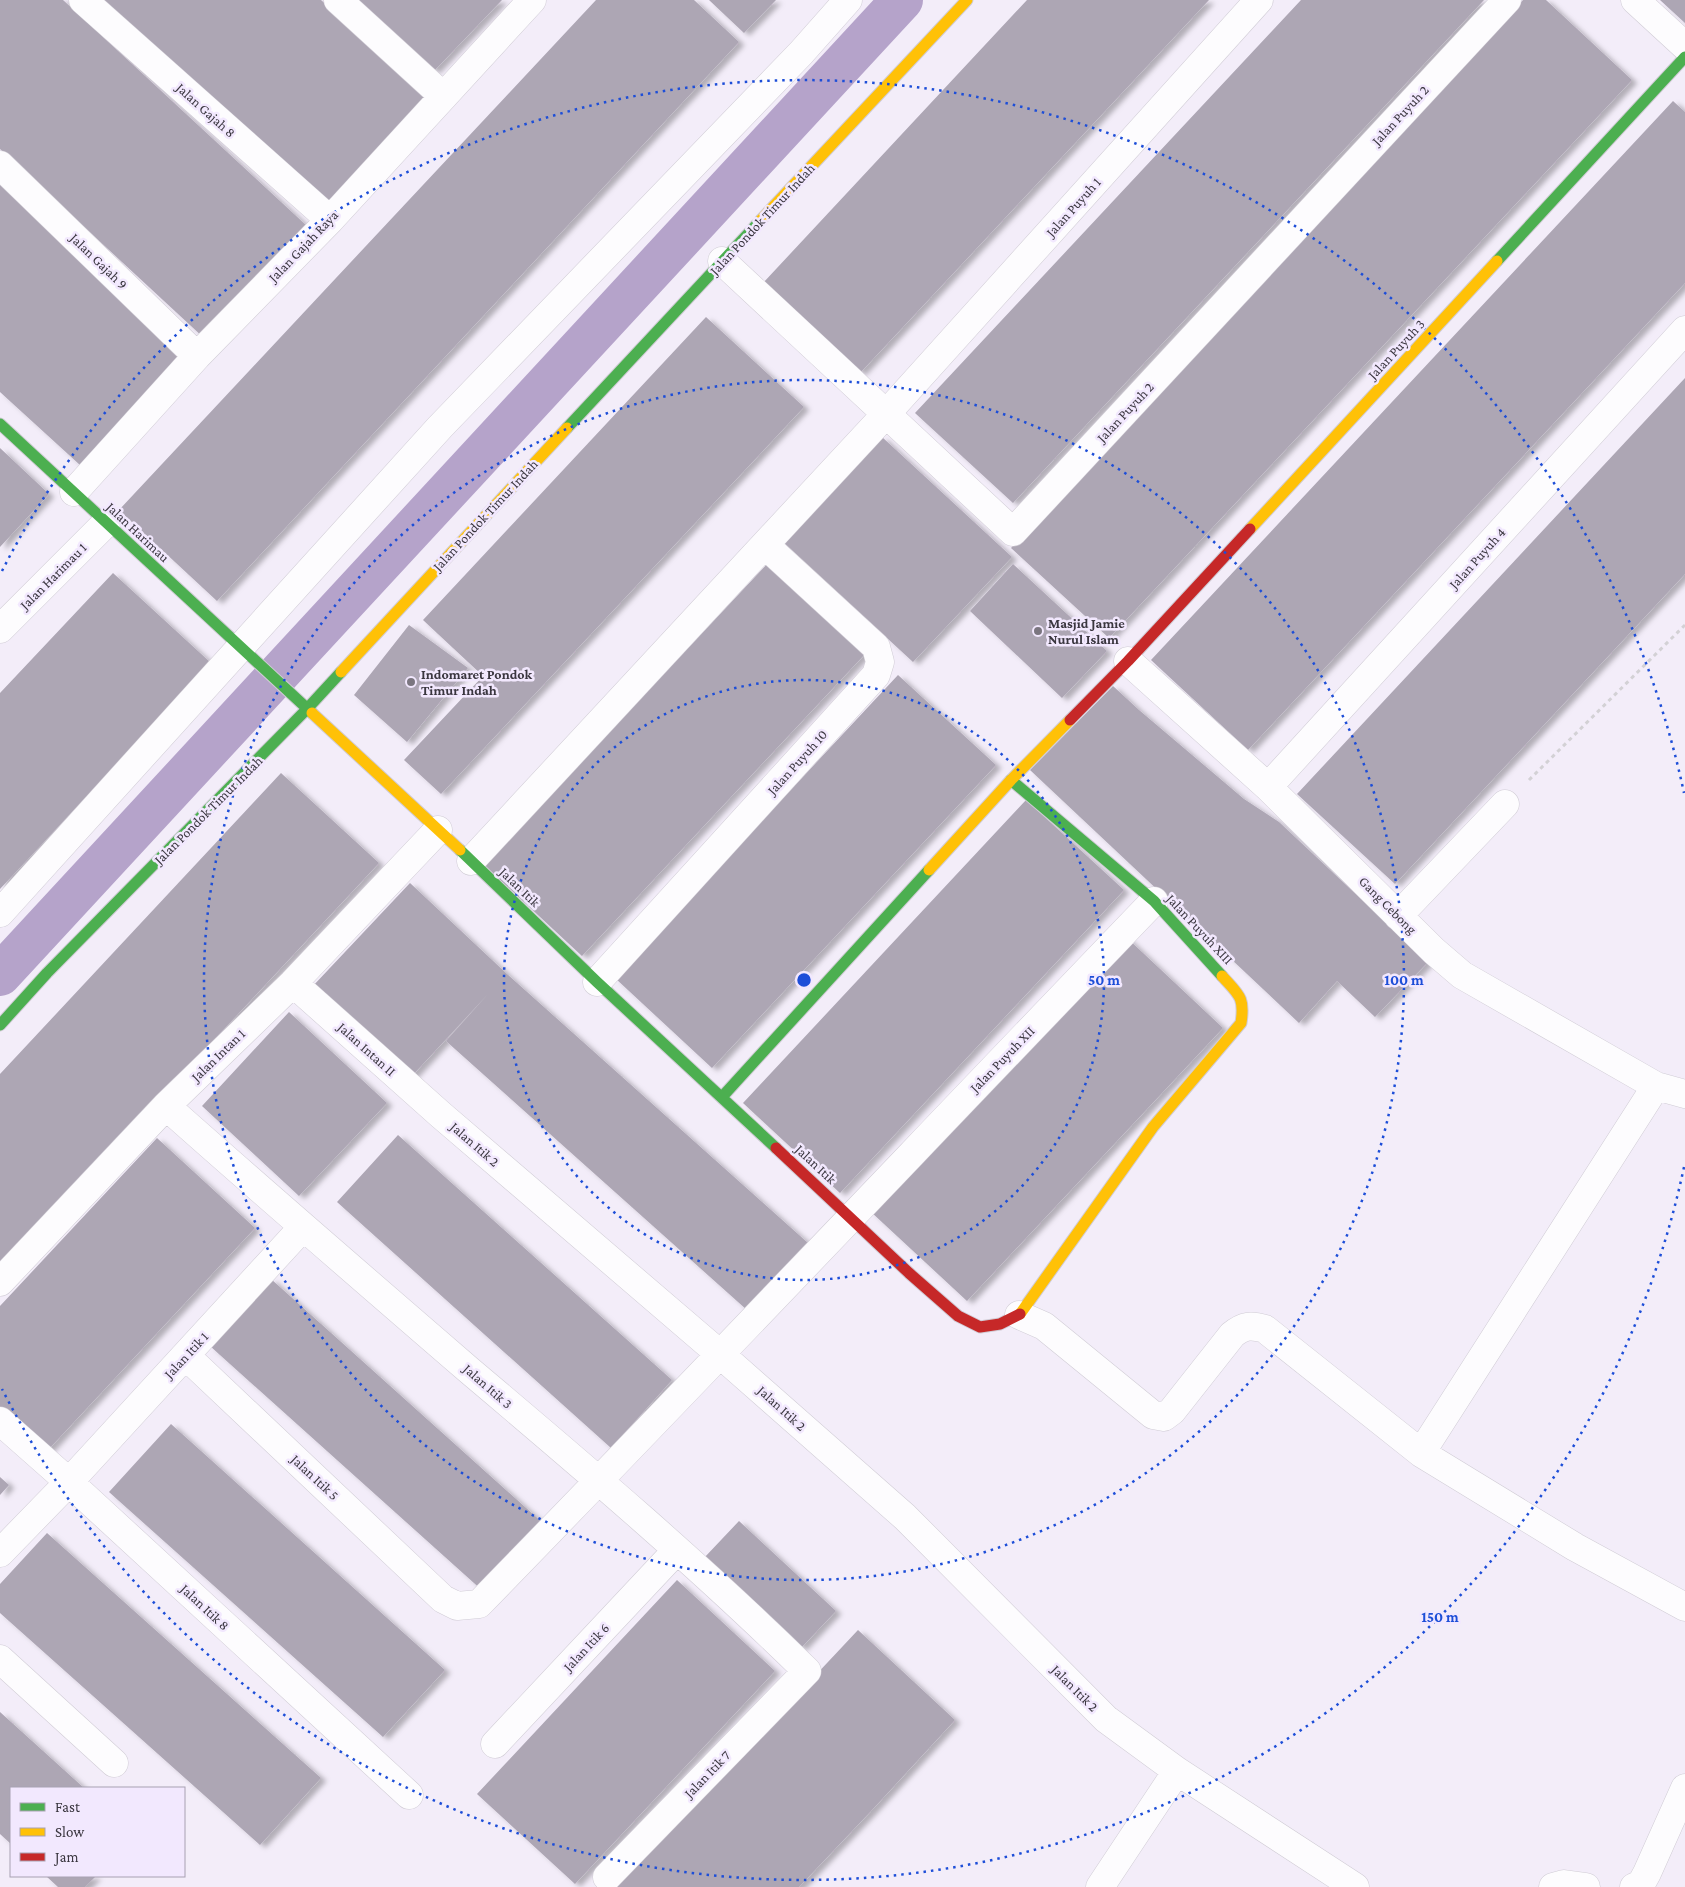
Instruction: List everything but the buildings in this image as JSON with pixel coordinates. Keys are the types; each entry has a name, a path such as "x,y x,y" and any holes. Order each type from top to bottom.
{"street":[{"name":"Jalan Gajah 8","path":"83,0 330,220"},
{"path":"338,0 443,96"},
{"name":"Jalan Gajah Raya","path":"74,492 197,356 330,220 532,0"},
{"path":"0,912 248,655 440,427 800,53 848,0"},
{"name":"Jalan Pondok Timur Indah","path":"0,1025 47,973 306,710 484,516 967,0"},
{"name":"Jalan Puyuh 1","path":"471,861 886,414 1259,0"},
{"name":"Jalan Puyuh 2","path":"722,261 1013,532 1507,0"},
{"path":"1635,0 1685,46"},
{"name":"Jalan Puyuh 3","path":"722,1097 1011,780 1128,661 1685,57"},
{"name":"Jalan Gajah 9","path":"0,165 197,356"},
{"name":"Jalan Puyuh 4","path":"1268,787 1685,330"},
{"name":"Jalan Harimau","path":"0,424 306,710"},
{"name":"Jalan Harimau 1","path":"0,629 106,523"},
{"name":"Jalan Puyuh 10","path":"597,982 876,675 880,662 876,647 765,545"},
{"name":"Gang Cebong","path":"1128,661 1268,787 1398,916 1462,976 1656,1086 1685,1094"},
{"name":"Jalan Itik","path":"306,710 438,830 597,982 909,1273 958,1316 980,1327 1000,1324 1019,1315"},
{"name":"Jalan Puyuh XIII","path":"1011,780 1154,901 1241,997 1243,1010 1241,1023 1153,1127 1019,1315"},
{"path":"1398,916 1504,804"},
{"name":"Jalan Intan 1","path":"0,1282 166,1106 293,983 438,830"},
{"name":"Jalan Puyuh XII","path":"443,1599 457,1606 479,1604 1154,901"},
{"name":"Jalan Intan II","path":"293,983 441,1115"},
{"path":"1421,1453 1656,1086"},
{"name":"Jalan Itik 3","path":"166,1106 303,1227 599,1481 765,1630 807,1671"},
{"name":"Jalan Itik 2","path":"441,1115 721,1354 905,1517 1106,1719 1178,1771 1355,1887"},
{"name":"Jalan Itik 1","path":"0,1553 69,1482 303,1227"},
{"path":"1019,1315 1044,1326 1153,1415 1164,1417 1172,1410 1232,1334 1238,1329 1252,1325 1265,1329 1421,1453 1574,1547 1685,1607"},
{"name":"Jalan Itik 5","path":"186,1356 443,1599"},
{"name":"Jalan Itik 8","path":"0,1421 69,1482 409,1795"},
{"name":"Jalan Itik 6","path":"494,1744 677,1550"},
{"path":"0,1659 114,1763"},
{"name":"Jalan Itik 7","path":"607,1877 807,1671"},
{"path":"1100,1887 1178,1771"},
{"path":"1634,1887 1640,1884 1647,1873 1685,1788"},
{"path":"1553,1887 1564,1884 1586,1887"}],"path":[{"path":"1504,804 1685,625"}],"waterway":[{"path":"0,975 902,0"}],"traffic: fast":[{"path":"1497,261 1685,57"},
{"path":"567,428 760,221"},
{"path":"0,424 312,713"},
{"path":"0,1025 47,973 306,710 341,672"},
{"path":"1011,780 1154,901 1222,976"},
{"path":"460,850 597,982 776,1148"},
{"path":"722,1097 929,870"}],"traffic: slow":[{"path":"760,221 967,0"},
{"path":"1250,529 1497,261"},
{"path":"341,672 567,428"},
{"path":"312,713 460,850"},
{"path":"929,870 1011,780 1070,720"},
{"path":"1020,1314 1153,1127 1241,1023 1242,1007 1239,997 1222,976"}],"traffic: jam":[{"path":"1070,720 1128,661 1250,529"},
{"path":"776,1148 909,1273 958,1316 980,1327 1000,1324 1020,1314"}],"place":[{"name":"Masjid Jamie Nurul Islam","path":"1038,631"},
{"name":"Indomaret Pondok Timur Indah","path":"411,682"}]}
